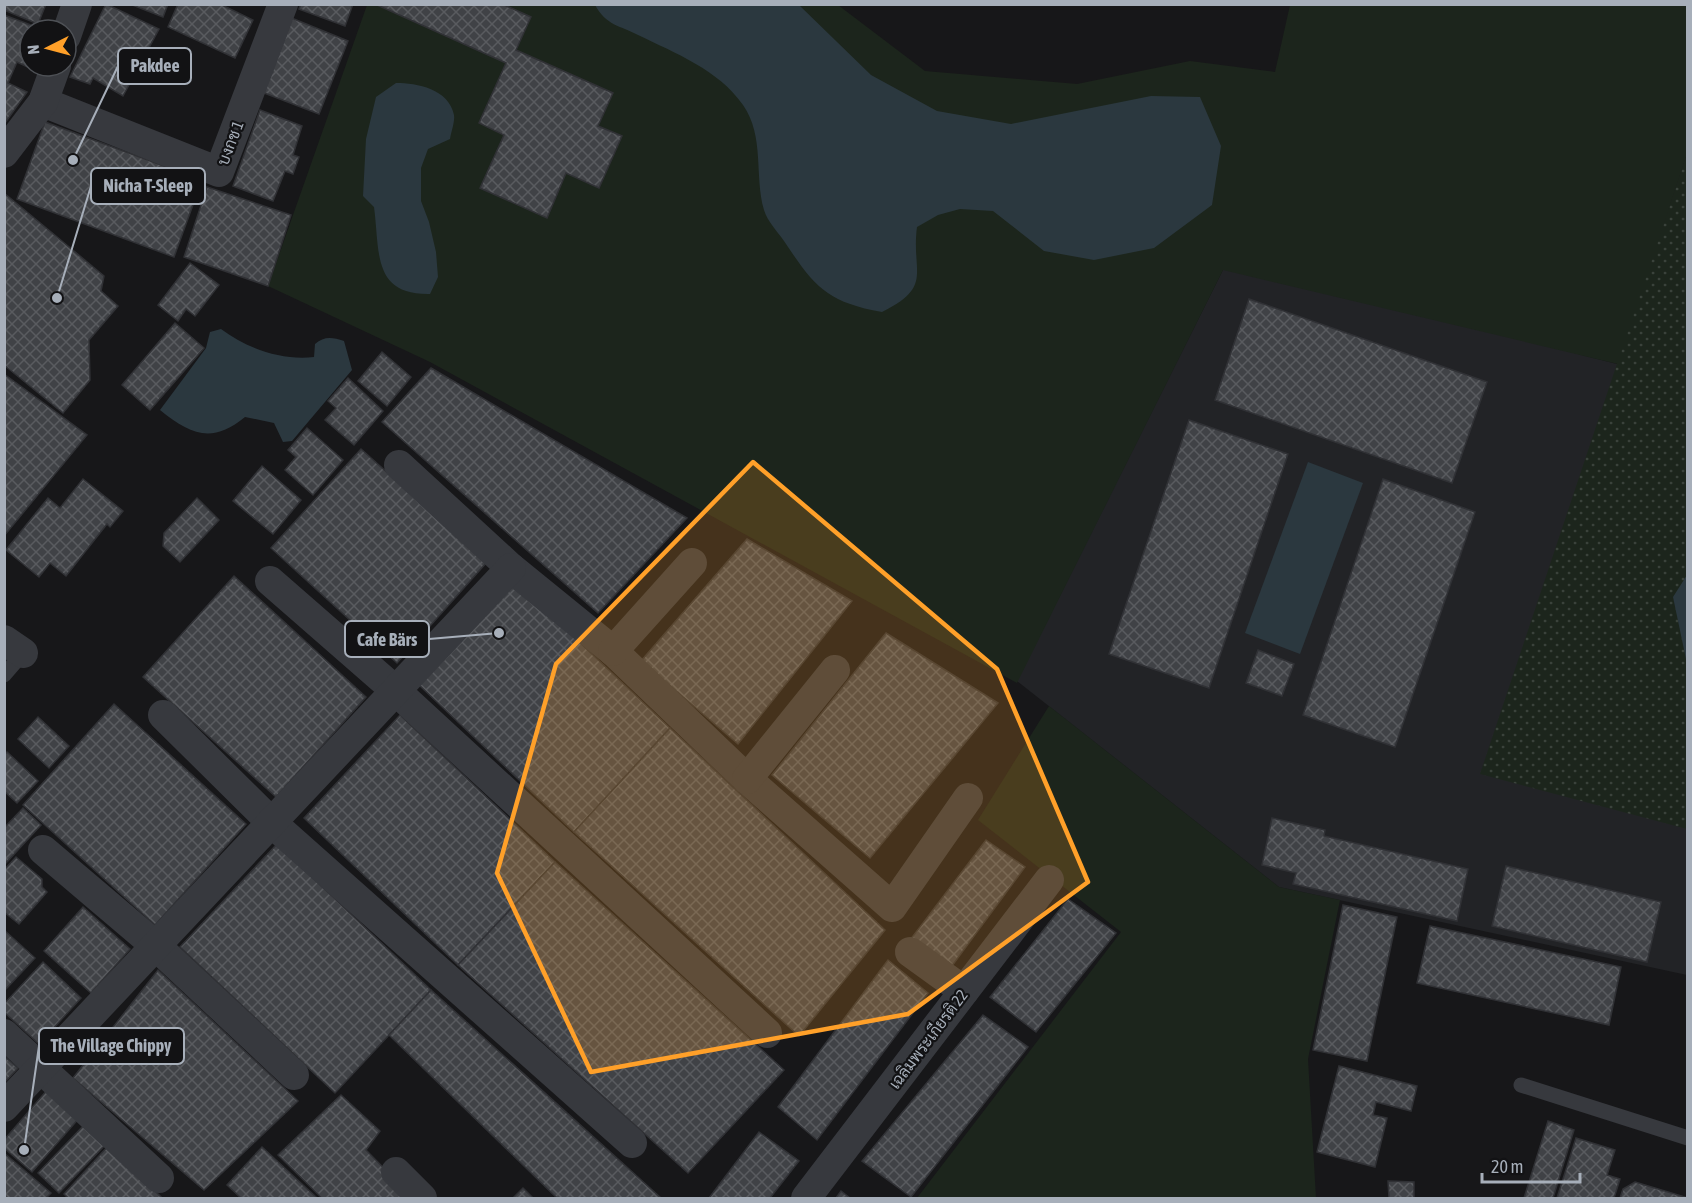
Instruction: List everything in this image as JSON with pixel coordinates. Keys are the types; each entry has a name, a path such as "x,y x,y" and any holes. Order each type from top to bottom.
{"street":[{"name":"บงกช 1","path":"43,102 219,172 283,4"},
{"path":"4,153 43,102 52,78"},
{"path":"399,465 511,568 613,651 747,780 892,907 968,798"},
{"path":"613,651 692,563"},
{"path":"4,1107 511,568"},
{"path":"270,581 396,691 767,1033"},
{"path":"747,780 836,670"},
{"path":"163,715 272,823 632,1143"},
{"path":"43,850 156,946 294,1075"},
{"name":"เฉลิมพระเกียรติ 22","path":"806,1198 1049,880"},
{"path":"910,952 964,991"},
{"path":"4,1034 159,1178"},
{"path":"396,1172 422,1198"}],"lane":[{"path":"1521,1085 1688,1138"}],"highlighted area":[{"path":"753,462 997,669 1088,882 908,1014 591,1072 497,873 556,664"}],"shaded area":[{"path":"367,5 838,5 925,71 1077,84 1190,61 1275,72 1290,5 1687,5 1687,154 1618,364 1223,270 1017,683 430,362 268,286"},
{"path":"595,5 799,5 871,75 937,111 1011,124 1151,96 1200,97 1221,146 1212,205 1154,248 1094,260 1044,251 993,211 960,209 938,215 917,227 917,277 909,294 882,312 847,303 823,290 813,281 768,218 761,197 754,130 750,117 733,93 709,72 609,21"},
{"path":"396,83 422,86 439,93 451,106 454,115 450,139 428,149 421,168 421,201 436,252 438,277 430,294 411,292 398,287 388,279 379,255 374,207 363,196 366,139 376,97"},
{"path":"1687,154 1687,975 1279,887 1017,681 1226,264 1617,364"},
{"path":"1687,154 1687,829 1480,774"},
{"path":"221,329 265,352 289,357 314,357 315,344 325,338 344,341 352,370 292,441 283,442 274,423 245,417 222,431 202,433 192,430 171,419 160,410 206,348 210,332"},
{"path":"1308,462 1363,483 1300,654 1245,633"},
{"path":"1688,575 1687,664 1673,597"},
{"path":"1049,706 1279,887 1340,900 1308,1059 1316,1198 917,1198 1121,932 978,820"}],"building":[{"path":"4,4 46,4 40,18 23,18 4,10"},
{"path":"106,4 159,29 123,96 93,78 90,84 73,78 78,78 78,61"},
{"path":"130,4 168,4 163,17"},
{"path":"178,4 220,4 253,20 235,58 168,27"},
{"path":"301,4 353,4 345,26 299,9"},
{"path":"375,4 502,4 531,17 516,50 613,93 598,126 622,136 599,188 566,173 547,218 480,188 504,135 479,123 506,63"},
{"path":"4,15 18,20 18,62 8,83 27,92 5,123"},
{"path":"289,17 348,41 319,114 259,91"},
{"path":"260,110 302,126 293,155 299,157 293,174 285,171 273,201 233,186"},
{"path":"45,122 202,180 174,257 17,199"},
{"path":"207,187 291,215 268,286 184,257"},
{"path":"4,193 104,276 101,291 118,306 89,340 90,380 63,413 4,365"},
{"path":"190,263 219,285 195,316 186,309 178,321 158,305"},
{"path":"1249,299 1487,382 1452,483 1215,400"},
{"path":"175,323 204,348 150,410 122,385"},
{"path":"382,352 411,377 387,406 358,381"},
{"path":"431,368 687,518 598,613 382,422"},
{"path":"4,374 87,435 4,536"},
{"path":"348,378 383,411 354,445 325,420 336,408 328,401"},
{"path":"1189,420 1288,454 1209,688 1109,654"},
{"path":"307,428 343,460 313,495 285,470 296,457 288,450"},
{"path":"361,449 487,562 397,663 271,548"},
{"path":"262,466 301,500 273,534 233,501"},
{"path":"83,479 123,511 110,527 107,524 66,576 50,563 39,577 6,550 48,498 60,508"},
{"path":"1383,479 1475,512 1395,747 1303,715"},
{"path":"197,498 219,520 180,562 163,546 164,533"},
{"path":"747,539 852,601 738,744 641,661"},
{"path":"234,576 366,697 276,797 143,677"},
{"path":"516,582 670,728 574,832 419,685"},
{"path":"886,633 998,703 870,858 772,775"},
{"path":"1258,650 1294,664 1282,696 1246,683"},
{"path":"114,704 246,824 155,925 23,805"},
{"path":"400,715 555,862 458,965 304,818"},
{"path":"38,717 69,746 49,768 18,739"},
{"path":"670,728 885,930 799,1036 574,832"},
{"path":"7,752 38,781 17,803 4,791 4,755"},
{"path":"23,808 41,825 4,865 4,828"},
{"path":"1272,818 1325,830 1324,836 1468,869 1457,921 1293,884 1296,873 1262,865"},
{"path":"986,840 1025,867 949,970 910,940"},
{"path":"277,844 431,990 335,1093 180,947"},
{"path":"16,857 42,879 42,887 47,892 19,924 4,912 4,870"},
{"path":"555,862 784,1070 688,1173 458,965"},
{"path":"1506,866 1661,902 1647,962 1492,926"},
{"path":"1068,899 1116,933 1036,1032 990,997"},
{"path":"1343,905 1397,917 1367,1061 1313,1050"},
{"path":"83,907 130,949 91,993 44,951"},
{"path":"1430,926 1621,967 1609,1025 1417,983"},
{"path":"4,930 35,958 4,991"},
{"path":"888,960 928,993 817,1140 778,1107"},
{"path":"43,962 81,998 39,1044 4,1012 4,1004"},
{"path":"158,970 298,1101 204,1190 73,1078"},
{"path":"431,990 661,1198 557,1198 389,1035"},
{"path":"983,1015 1028,1047 911,1197 862,1161"},
{"path":"4,1056 18,1068 4,1083"},
{"path":"1339,1066 1417,1086 1411,1111 1376,1102 1373,1115 1387,1118 1375,1167 1317,1152"},
{"path":"48,1089 80,1117 32,1172 4,1148 4,1140"},
{"path":"341,1095 380,1131 366,1150 413,1198 322,1198 278,1155"},
{"path":"1548,1121 1574,1130 1553,1198 1524,1198"},
{"path":"86,1123 107,1143 59,1193 38,1173"},
{"path":"759,1132 799,1161 770,1198 709,1198"},
{"path":"1576,1138 1615,1150 1607,1175 1620,1179 1614,1198 1557,1198"},
{"path":"109,1145 162,1198 68,1198 64,1194"},
{"path":"262,1147 317,1198 241,1198 227,1185"},
{"path":"4,1153 51,1193 46,1198 4,1198"},
{"path":"1388,1181 1414,1182 1414,1198 1389,1198"},
{"path":"1635,1182 1685,1197 1620,1198 1623,1189"},
{"path":"523,1188 533,1198 513,1198"},
{"path":"841,1191 850,1198 836,1198"}],"place":[{"name":"Pakdee","path":"73,160"},
{"name":"Nicha T-Sleep","path":"57,298"},
{"name":"Cafe Bärs","path":"499,633"},
{"name":"The Village Chippy","path":"24,1150"}]}
